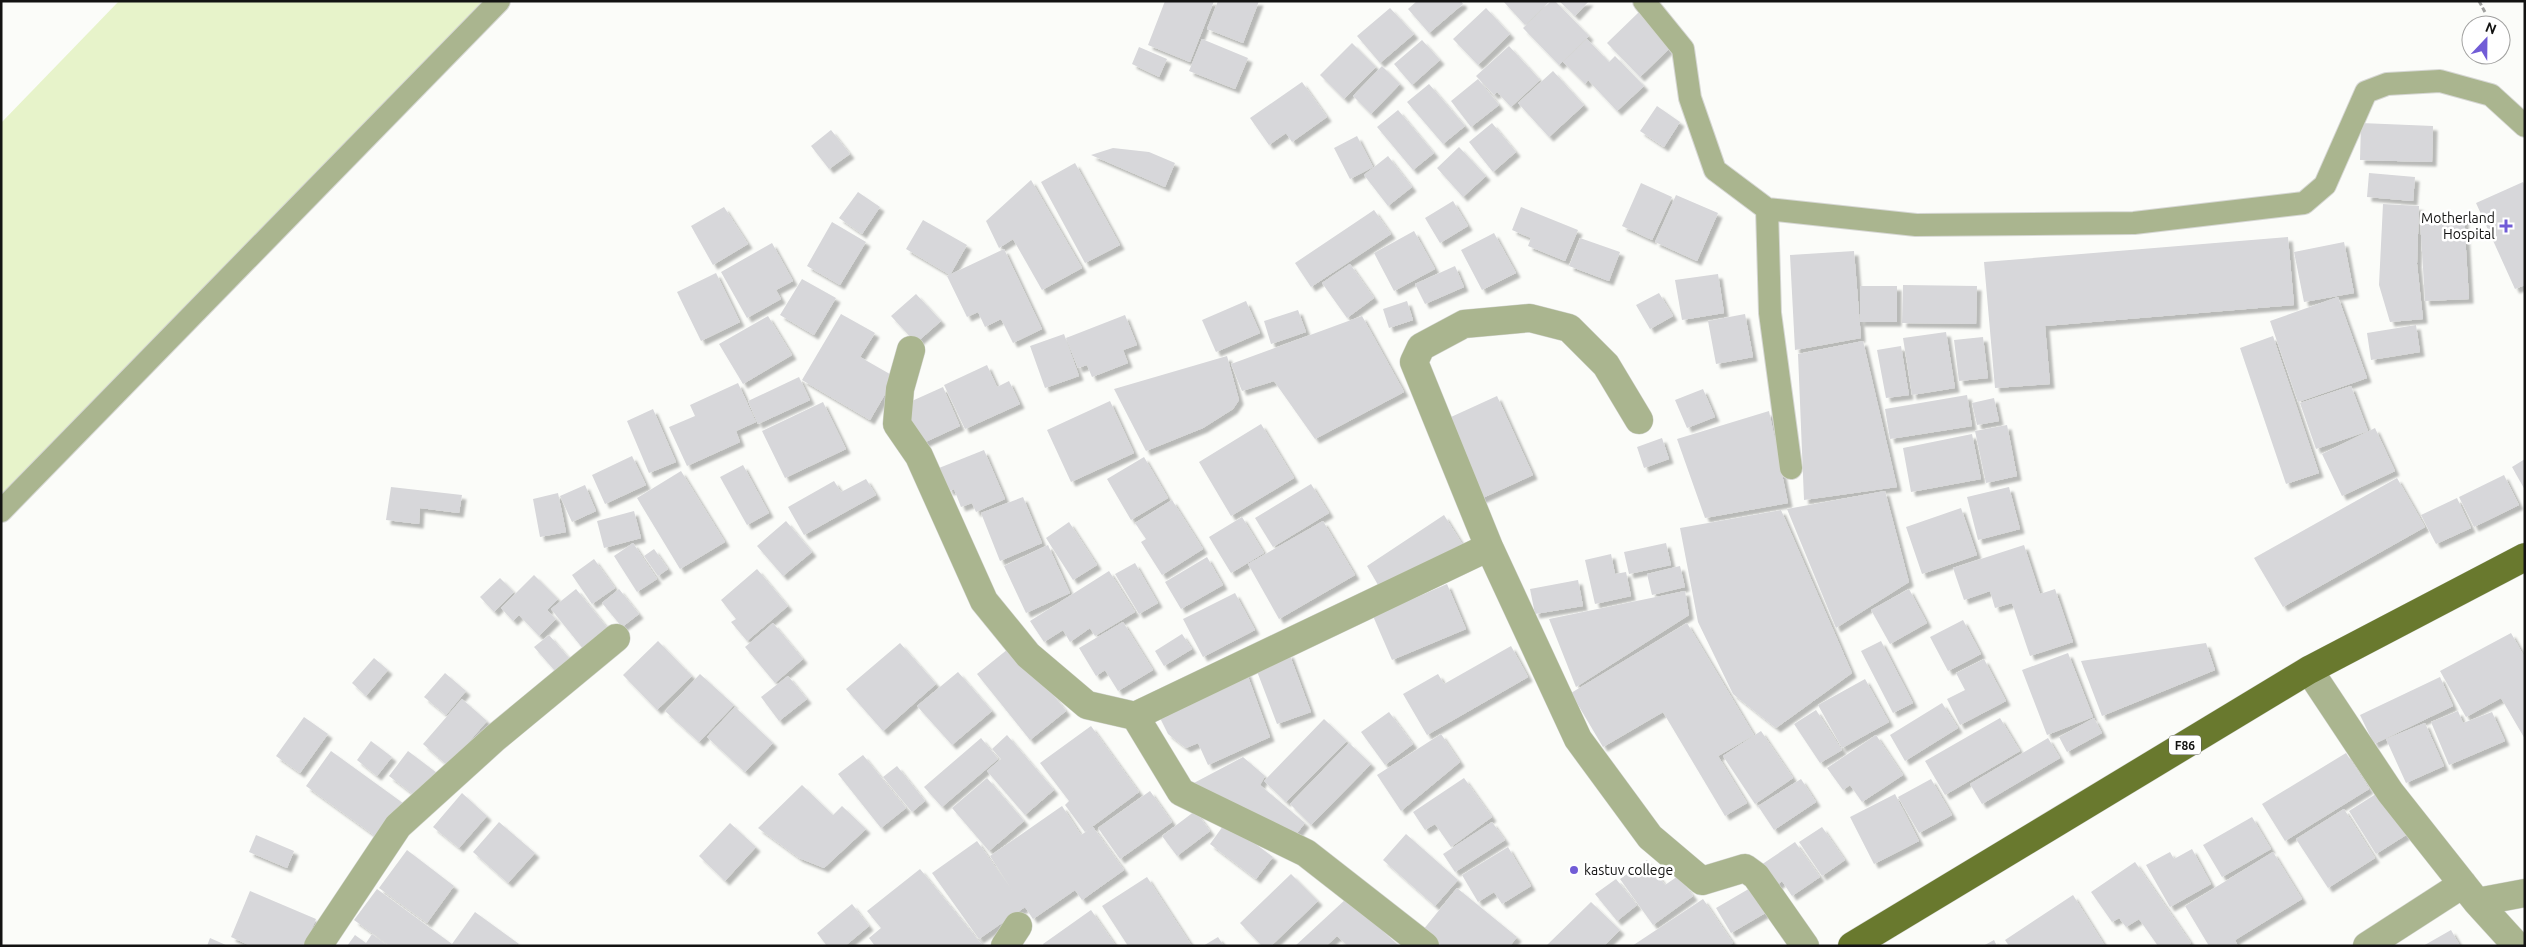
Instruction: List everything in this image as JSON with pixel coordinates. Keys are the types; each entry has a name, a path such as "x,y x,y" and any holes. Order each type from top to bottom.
{"main road":[{"name":"F86","path":"1852,946 2308,670 2525,557"}],"street":[{"path":"1639,420 1606,366 1569,328 1530,318 1464,324 1421,347 1414,362 1489,547 1578,739 1650,837 1702,881 1745,868 1756,876 1805,946"},
{"path":"911,350 900,389 897,424 919,456 984,601 1028,655 1087,705 1135,716 1489,547"},
{"path":"318,946 398,826 495,738 616,638"},
{"path":"2308,670 2390,792 2470,893 2517,946"},
{"path":"1135,716 1181,792 1306,853 1425,946"},
{"path":"2368,946 2470,893 2525,893"}],"lane":[{"path":"1,511 499,1"},
{"path":"1644,1 1683,49 1690,98 1714,170 1767,209 1916,225 2134,223 2304,203 2325,185 2366,92 2387,84 2440,81 2491,95 2525,126"},
{"path":"1767,209 1770,313 1791,468"}],"path":[{"path":"2479,1 2486,14"}],"green space":[{"path":"119,1 484,1 1,502 1,123"}],"building":[{"path":"1165,1 1214,1 1190,62 1148,45"},
{"path":"1218,1 1259,1 1243,43 1207,29"},
{"path":"1417,1 1461,1 1463,4 1429,33 1408,9"},
{"path":"1503,1 1548,1 1549,2 1525,25"},
{"path":"1551,1 1555,1 1589,36 1559,65 1523,28"},
{"path":"1559,1 1589,1 1575,16"},
{"path":"1390,8 1414,34 1380,63 1357,36"},
{"path":"1486,8 1510,34 1478,65 1453,39"},
{"path":"1640,11 1672,46 1640,77 1607,43"},
{"path":"1202,39 1248,58 1235,89 1189,71"},
{"path":"1587,39 1609,62 1615,56 1644,86 1617,111 1588,80 1585,84 1563,62"},
{"path":"1422,40 1440,60 1412,85 1394,64"},
{"path":"1352,43 1376,67 1344,99 1320,75"},
{"path":"1509,46 1540,80 1511,107 1497,92 1494,95 1476,76"},
{"path":"1139,47 1167,59 1159,77 1132,64"},
{"path":"1382,66 1400,84 1371,114 1353,96"},
{"path":"1553,71 1584,105 1549,137 1518,103"},
{"path":"1478,79 1499,105 1471,127 1451,101"},
{"path":"1302,82 1327,117 1292,142 1286,133 1269,145 1250,118"},
{"path":"1429,84 1465,126 1443,144 1407,102"},
{"path":"1657,106 1680,122 1664,147 1640,131"},
{"path":"1398,110 1434,153 1413,170 1377,127"},
{"path":"1492,123 1516,152 1493,172 1469,142"},
{"path":"2361,123 2433,126 2432,162 2360,160"},
{"path":"831,130 850,154 829,169 811,146"},
{"path":"1357,136 1373,167 1350,179 1334,148"},
{"path":"1459,147 1486,176 1463,197 1437,168"},
{"path":"1113,148 1149,152 1175,163 1165,187 1091,155"},
{"path":"1388,156 1412,187 1388,206 1364,175"},
{"path":"1075,163 1120,245 1085,263 1041,182"},
{"path":"2369,173 2415,177 2413,201 2367,197"},
{"path":"1031,180 1082,268 1042,290 1013,239 999,248 986,221"},
{"name":"Motherland Hospital","path":"2523,182 2525,186 2525,285 2515,289 2476,203"},
{"path":"1641,183 1672,197 1652,240 1622,226"},
{"path":"858,192 880,207 862,234 839,218"},
{"path":"1676,195 1718,213 1697,261 1655,242"},
{"path":"1453,201 1468,226 1440,243 1425,218"},
{"path":"2383,204 2419,206 2417,264 2423,319 2390,322 2379,285"},
{"path":"724,207 748,244 713,265 691,226"},
{"path":"1521,207 1578,230 1565,261 1528,246 1531,238 1512,230"},
{"path":"1374,210 1391,234 1311,287 1295,263"},
{"path":"2464,217 2469,299 2425,301 2420,219"},
{"path":"923,220 967,245 950,275 906,249"},
{"path":"832,222 866,242 840,285 807,266"},
{"path":"1414,231 1435,269 1394,291 1374,253"},
{"path":"1494,233 1516,273 1482,290 1461,250"},
{"path":"2288,237 2294,305 2045,326 2050,384 1995,388 1984,262"},
{"path":"1580,238 1620,252 1609,281 1569,266"},
{"path":"2344,242 2354,293 2304,302 2294,252"},
{"path":"772,243 793,281 776,290 781,299 747,318 721,272"},
{"path":"1004,249 1042,329 1013,343 1001,319 985,327 978,312 967,317 947,276"},
{"path":"1854,251 1861,338 1795,350 1790,255"},
{"path":"1350,264 1374,298 1347,318 1322,283"},
{"path":"1455,266 1464,287 1425,304 1415,284"},
{"path":"716,273 740,322 701,341 677,292"},
{"path":"1718,274 1724,313 1682,320 1675,280"},
{"path":"802,279 836,298 814,335 780,315"},
{"path":"1903,285 1977,286 1976,324 1902,323"},
{"path":"1860,286 1897,286 1897,322 1860,322"},
{"path":"1659,293 1673,316 1650,329 1636,305"},
{"path":"916,294 941,321 916,343 891,316"},
{"path":"2338,297 2367,378 2298,402 2270,321"},
{"path":"1246,301 1260,333 1216,352 1202,320"},
{"path":"1407,301 1413,320 1389,328 1383,309"},
{"path":"1298,310 1306,332 1271,344 1264,321"},
{"path":"841,314 875,333 860,357 895,377 870,420 802,380"},
{"path":"1745,314 1753,357 1716,364 1708,321"},
{"path":"1125,315 1137,345 1123,350 1128,363 1092,377 1087,365 1078,368 1066,338"},
{"path":"768,316 792,355 743,384 719,344"},
{"path":"1362,316 1404,392 1315,439 1274,381 1242,391 1231,364"},
{"path":"2416,325 2420,352 2371,360 2367,333"},
{"path":"1946,332 1955,388 1912,395 1903,338"},
{"path":"1064,334 1079,376 1045,388 1030,346"},
{"path":"2273,336 2319,473 2286,484 2240,348"},
{"path":"1983,337 1988,378 1959,381 1954,340"},
{"path":"1863,341 1897,487 1804,500 1798,354"},
{"path":"1901,346 1909,395 1886,398 1877,350"},
{"path":"1227,356 1239,400 1233,409 1203,428 1146,451 1114,389"},
{"path":"987,365 997,387 1009,381 1020,404 965,429 944,385"},
{"path":"799,377 810,400 758,424 748,401"},
{"path":"738,383 756,422 736,431 740,442 687,466 669,427 695,416 690,405"},
{"path":"2351,386 2368,431 2316,449 2300,403"},
{"path":"943,387 960,426 921,444 903,405"},
{"path":"1703,389 1715,417 1687,428 1675,400"},
{"path":"1967,395 1972,426 1890,439 1885,409"},
{"path":"1497,396 1533,475 1476,501 1440,422"},
{"path":"1994,398 1999,421 1977,425 1972,403"},
{"path":"1110,401 1134,453 1071,482 1047,430"},
{"path":"823,402 846,449 785,478 762,431"},
{"path":"653,409 676,462 649,473 627,421"},
{"path":"1769,411 1788,503 1705,518 1677,439"},
{"path":"1261,424 1294,478 1231,516 1199,462"},
{"path":"2007,425 2017,476 1986,483 1975,431"},
{"path":"2375,428 2395,471 2342,496 2322,454"},
{"path":"1972,434 1981,479 1911,492 1903,448"},
{"path":"1662,438 1669,459 1644,468 1637,447"},
{"path":"984,450 1005,499 976,512 972,503 961,507 954,489 949,491 939,468"},
{"path":"632,456 646,485 605,504 592,475"},
{"path":"1144,457 1168,498 1131,520 1107,479"},
{"path":"2525,459 2525,490 2512,467"},
{"path":"743,465 769,513 747,525 720,477"},
{"path":"681,471 725,542 680,569 637,498"},
{"path":"2504,475 2519,505 2474,527 2459,497"},
{"path":"2397,478 2425,527 2283,607 2254,558"},
{"path":"866,479 876,495 804,535 788,507 834,481 841,492"},
{"path":"1311,484 1329,513 1273,547 1255,518"},
{"path":"585,485 596,511 572,522 560,496"},
{"path":"391,487 462,495 459,513 420,508 419,524 386,520"},
{"path":"2009,487 2020,529 1978,540 1967,497"},
{"path":"1885,491 1909,582 1836,628 1787,509"},
{"path":"558,493 566,532 540,537 533,499"},
{"path":"1023,497 1042,543 1000,561 981,513"},
{"path":"2457,498 2471,528 2436,544 2421,515"},
{"path":"1172,500 1203,549 1162,575 1141,542 1146,539 1135,523"},
{"path":"1961,508 1977,555 1922,574 1906,527"},
{"path":"1781,510 1852,673 1776,728 1733,694 1698,622 1680,528"},
{"path":"634,511 641,538 604,548 597,521"},
{"path":"1444,515 1464,547 1381,590 1367,566"},
{"path":"1242,517 1264,553 1231,573 1209,537"},
{"path":"786,521 812,552 783,576 757,546"},
{"path":"1323,521 1355,575 1279,619 1248,564"},
{"path":"1069,522 1097,565 1073,580 1046,538"},
{"path":"633,543 657,579 637,592 614,556"},
{"path":"1666,543 1671,565 1629,574 1624,552"},
{"path":"1048,545 1070,593 1026,613 1004,566"},
{"path":"2024,545 2040,594 2055,589 2073,642 2030,656 2012,603 1995,608 1990,591 1964,600 1953,568"},
{"path":"654,549 668,569 658,576 644,556"},
{"path":"1611,554 1615,574 1626,572 1631,596 1595,604 1585,560"},
{"path":"1207,557 1223,585 1181,609 1165,582"},
{"path":"594,559 615,588 592,604 572,575"},
{"path":"1135,563 1158,603 1139,614 1115,574"},
{"path":"1680,566 1685,587 1652,595 1647,574"},
{"path":"757,569 788,606 747,641 731,622 736,619 721,600"},
{"path":"1109,571 1135,612 1095,636 1090,628 1070,642 1063,630 1044,642 1030,621"},
{"path":"534,575 558,599 547,610 556,619 539,636 519,615 513,621 501,608"},
{"path":"500,578 514,592 494,612 480,597"},
{"path":"1578,580 1583,606 1535,614 1530,589"},
{"path":"1447,584 1466,629 1392,660 1373,616"},
{"path":"576,589 609,630 584,650 551,609"},
{"path":"619,589 639,614 622,627 602,603"},
{"path":"1909,589 1927,623 1890,644 1871,610"},
{"path":"1685,591 1689,615 1576,687 1549,619"},
{"path":"1235,593 1255,630 1203,657 1183,619"},
{"path":"1963,620 1981,654 1948,671 1930,637"},
{"path":"1123,622 1153,670 1118,691 1105,670 1096,676 1079,648"},
{"path":"773,623 803,659 775,683 745,647"},
{"path":"1687,623 1754,735 1718,756 1747,803 1725,816 1663,712 1603,747 1571,693"},
{"path":"2511,633 2525,658 2525,739 2501,698 2466,717 2440,671"},
{"path":"1182,634 1192,649 1164,666 1155,651"},
{"path":"549,635 569,658 555,671 534,647"},
{"path":"658,641 692,676 657,710 623,675"},
{"path":"1881,641 1913,703 1893,713 1861,651"},
{"path":"900,643 936,684 883,731 846,689"},
{"path":"2206,643 2215,670 2102,716 2081,661"},
{"path":"1013,645 1066,711 1030,740 977,674"},
{"path":"1511,646 1528,677 1427,735 1403,694 1438,674 1444,684"},
{"path":"1289,653 1311,712 1277,724 1255,666"},
{"path":"2068,653 2093,717 2047,735 2022,670"},
{"path":"374,658 388,670 366,696 352,683"},
{"path":"1984,659 2006,701 1960,725 1947,699 1965,690 1956,673"},
{"path":"1246,671 1270,737 1208,765 1198,743 1186,748 1168,734 1156,710"},
{"path":"958,672 992,711 952,745 917,706"},
{"path":"445,673 466,691 446,715 424,697"},
{"path":"700,674 734,705 699,742 665,711"},
{"path":"788,676 807,699 779,721 761,697"},
{"path":"2440,677 2453,706 2374,744 2360,715"},
{"path":"1865,679 1889,722 1842,748 1818,705"},
{"path":"462,699 487,721 448,766 423,744"},
{"path":"1942,703 1958,728 1905,761 1890,735"},
{"path":"735,707 773,743 745,772 707,737"},
{"path":"1816,710 1842,750 1820,763 1794,724"},
{"path":"2458,711 2463,723 2492,712 2505,741 2449,765 2431,722"},
{"path":"1389,712 1413,744 1385,765 1361,732"},
{"path":"304,717 328,734 300,773 276,756"},
{"path":"2000,718 2020,751 1945,795 1925,761"},
{"path":"2094,718 2102,733 2067,752 2059,737"},
{"path":"1324,719 1347,741 1286,802 1264,781"},
{"path":"2425,723 2444,766 2406,783 2386,739"},
{"path":"1091,726 1139,792 1085,832 1065,805 1069,801 1040,763"},
{"path":"1761,731 1793,778 1755,804 1723,756"},
{"path":"1441,734 1460,762 1401,811 1377,775"},
{"path":"1007,735 1054,790 1025,815 987,771 1001,759 992,749"},
{"path":"1876,735 1903,775 1862,802 1850,785 1843,790 1827,768"},
{"path":"981,738 998,759 942,807 924,787"},
{"path":"2048,738 2060,758 1982,804 1970,784"},
{"path":"371,741 392,757 377,776 357,760"},
{"path":"1349,743 1371,764 1311,825 1290,804"},
{"path":"331,751 407,806 382,841 306,786"},
{"path":"408,751 441,776 422,801 389,776"},
{"path":"2346,753 2369,789 2285,841 2262,804"},
{"path":"863,755 906,808 881,828 838,774"},
{"path":"1243,757 1265,776 1260,785 1305,823 1290,842 1192,784"},
{"path":"897,766 925,801 912,812 883,777"},
{"path":"987,778 1024,821 989,851 952,808"},
{"path":"1464,778 1492,817 1451,847 1435,824 1425,830 1413,812"},
{"path":"1801,779 1816,802 1774,830 1758,806"},
{"path":"1931,779 1952,815 1919,833 1898,797"},
{"path":"802,785 833,815 842,806 866,829 824,868 799,858 758,828"},
{"path":"1150,791 1172,822 1120,859 1098,828"},
{"path":"2379,792 2406,835 2376,854 2349,811"},
{"path":"462,793 487,816 459,848 433,827"},
{"path":"1895,794 1919,841 1874,864 1850,817"},
{"path":"1062,806 1081,835 1093,827 1124,870 1082,900 1075,890 1033,919 1025,907 979,939 932,873 977,841 1012,890 990,856"},
{"path":"2344,809 2375,858 2328,888 2296,839"},
{"path":"1195,811 1210,831 1177,856 1162,836"},
{"path":"2252,817 2271,849 2222,877 2203,845"},
{"path":"499,822 535,853 508,883 473,852"},
{"path":"1226,822 1273,857 1256,879 1210,844"},
{"path":"1492,822 1505,840 1455,872 1443,854"},
{"path":"730,823 756,847 725,881 699,856"},
{"path":"1822,827 1845,860 1822,876 1799,842"},
{"path":"1406,834 1458,880 1435,906 1383,860"},
{"path":"256,835 294,851 287,868 249,852"},
{"path":"1795,842 1820,877 1792,896 1782,881 1776,886 1761,865"},
{"path":"1508,847 1531,886 1502,904 1494,892 1478,902 1462,875"},
{"path":"2192,849 2211,884 2170,907 2146,865 2170,852 2174,859"},
{"path":"407,850 454,886 427,923 379,888"},
{"path":"2273,852 2302,899 2235,940 2238,946 2209,946 2185,906"},
{"path":"1647,860 1665,885 1678,876 1693,896 1653,925 1620,879"},
{"path":"2135,862 2191,943 2187,946 2158,946 2139,919 2126,927 2119,918 2112,922 2091,892"},
{"path":"920,869 983,946 875,946 869,938 881,928 867,911"},
{"path":"1291,874 1318,901 1271,946 1262,946 1240,923"},
{"path":"1147,877 1192,946 1128,946 1102,906"},
{"path":"1616,879 1637,905 1617,921 1595,894"},
{"path":"1752,887 1767,912 1731,933 1716,908"},
{"path":"1457,888 1517,937 1510,946 1442,946 1423,930"},
{"path":"377,889 452,944 475,912 519,944 390,946 354,920"},
{"path":"250,891 316,919 304,946 251,946 231,937"},
{"path":"2073,895 2105,946 2009,946 2005,940"},
{"path":"1347,898 1398,945 1348,946 1337,936 1326,946 1295,946"},
{"path":"1703,899 1733,943 1728,946 1632,946"},
{"path":"1591,902 1620,930 1604,946 1546,946"},
{"path":"852,904 869,926 845,946 827,946 817,933"},
{"path":"1091,910 1116,946 1044,946 1043,944"},
{"path":"2451,930 2460,946 2423,946"},
{"path":"372,934 388,946 347,946 355,935 366,943"},
{"path":"1218,937 1224,946 1203,946"},
{"path":"210,938 228,946 207,946"},
{"path":"1994,940 1997,946 1983,946"}],"place":[{"name":"Motherland Hospital","path":"2506,226"},
{"name":"kastuv college","path":"1574,870"}]}
